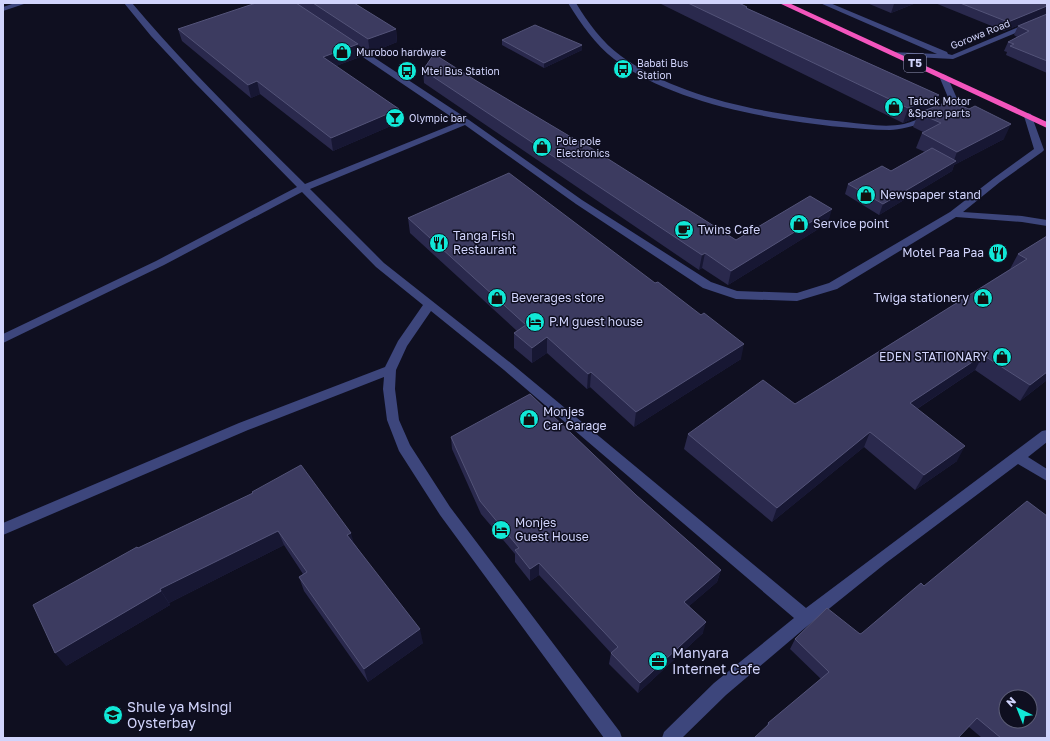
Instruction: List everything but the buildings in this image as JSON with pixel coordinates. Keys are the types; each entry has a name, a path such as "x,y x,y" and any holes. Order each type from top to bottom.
{"highway":[{"name":"T5","path":"782,3 1047,125"}],"street":[{"path":"3,9 24,3"},
{"path":"128,3 180,62 380,265 508,367 806,618"},
{"path":"572,3 581,18 602,44 625,63 651,78 710,99 786,117 874,127 903,127 928,117 955,103 943,76"},
{"path":"824,3 953,58"},
{"name":"Gorowa Road","path":"895,54 953,58 1047,17"},
{"path":"338,37 466,122 579,202 707,285 736,295 797,297 819,291 844,279 954,214 996,180 1039,150 1028,116"},
{"path":"3,339 160,262 303,188 466,122"},
{"path":"954,214 1022,219 1047,223"},
{"path":"430,305 402,344 390,370 389,389 393,420 404,447 445,511 614,738"},
{"path":"3,529 210,440 320,395 390,370"},
{"path":"670,738 719,690 806,618 903,542 1047,435"},
{"path":"1018,457 1047,476"}],"place":[{"name":"Muroboo hardware","path":"342,52"},
{"name":"Babati Bus Station","path":"623,69"},
{"name":"Mtei Bus Station","path":"407,71"},
{"name":"Tatock Motor &Spare parts","path":"894,107"},
{"name":"Olympic bar","path":"395,118"},
{"name":"Pole pole Electronics","path":"542,147"},
{"name":"Newspaper stand","path":"866,195"},
{"name":"Service point","path":"799,224"},
{"name":"Twins Cafe","path":"684,230"},
{"name":"Tanga Fish Restaurant","path":"439,243"},
{"name":"Motel Paa Paa","path":"998,253"},
{"name":"Beverages store","path":"497,298"},
{"name":"Twiga stationery","path":"983,298"},
{"name":"P.M guest house","path":"535,322"},
{"name":"EDEN STATIONARY","path":"1002,357"},
{"name":"Monjes Car Garage","path":"529,419"},
{"name":"Monjes Guest House","path":"501,530"},
{"name":"Manyara Internet Cafe","path":"658,661"},
{"name":"Shule ya Msingi Oysterbay","path":"113,715"}]}
